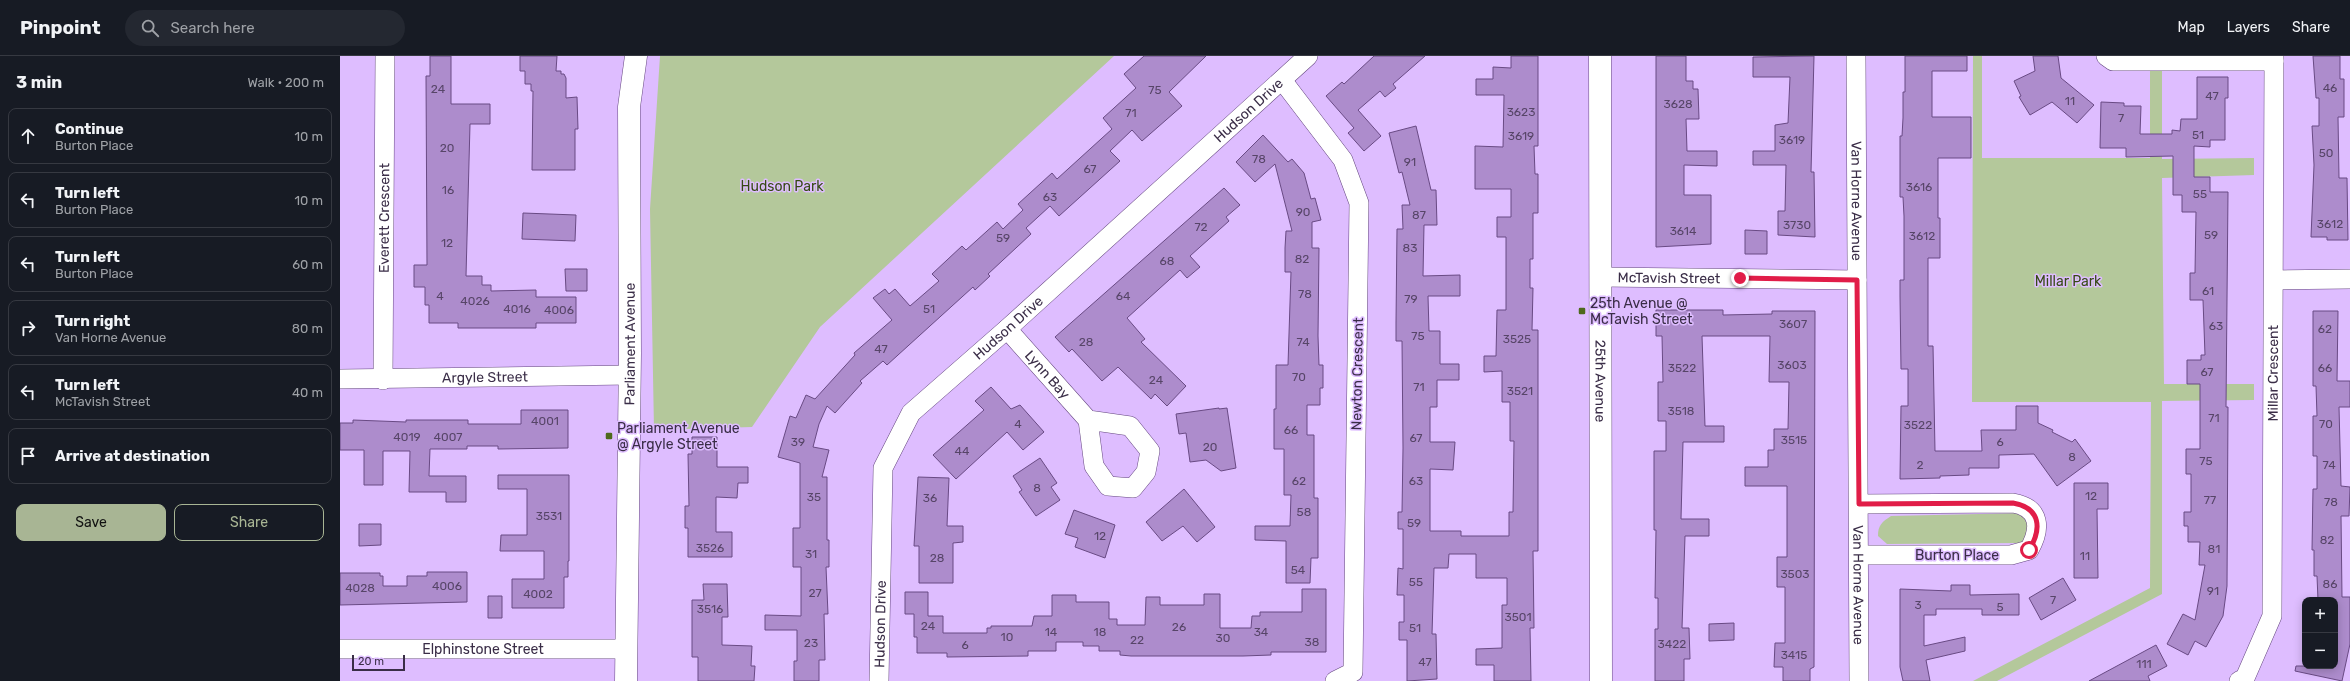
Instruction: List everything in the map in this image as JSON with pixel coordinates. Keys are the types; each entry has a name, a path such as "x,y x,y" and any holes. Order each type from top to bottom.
{"main road":[{"name":"Parliament Avenue","path":"626,681 629,375 629,107 636,56"},
{"name":"25th Avenue","path":"1600,56 1601,681"}],"street":[{"name":"Everett Crescent","path":"383,380 385,56"},
{"name":"Hudson Drive","path":"879,681 883,468 911,413 1007,329 1308,56"},
{"name":"Van Horne Avenue","path":"1856,56 1859,504 1858,681"},
{"path":"2106,56 2113,61 2274,58"},
{"name":"Millar Crescent","path":"2239,681 2245,678 2272,616 2274,58"},
{"name":"Newton Crescent","path":"1282,80 1343,160 1359,203 1353,672 1335,681"},
{"name":"McTavish Street","path":"1601,277 1857,280"},
{"path":"2274,280 2350,279"},
{"name":"Lynn Bay","path":"1007,329 1088,420"},
{"name":"Argyle Street","path":"340,380 629,375"},
{"name":"Burton Place","path":"1859,504 2021,504 2032,511 2036,521 2036,537 2029,550 2011,555 1859,555"},
{"name":"Elphinstone Street","path":"340,649 626,649"}],"green space":[{"name":"Hudson Park","path":"660,56 1114,56 820,327 752,427 654,430 650,209"},
{"name":"Millar Park","path":"1973,56 1982,56 1982,158 2150,158 2150,71 2162,71 2162,159 2254,158 2254,175 2162,178 2164,384 2254,384 2254,400 2162,401 2162,594 1997,681 1973,681 2150,588 2151,402 1972,402"},
{"path":"2023,513 2032,524 2022,543 1887,544 1878,536 1881,524 1891,516"}],"building":[{"path":"430,56 451,56 451,104 490,104 490,124 470,124 466,276 482,276 482,285 491,285 491,291 536,290 536,297 576,297 576,323 536,323 536,328 458,328 458,323 429,323 429,305 425,305 425,287 414,287 414,265 427,265 426,76 430,76"},
{"path":"520,56 557,56 556,71 561,71 561,74 564,74 566,78 566,98 577,97 578,129 575,129 575,170 532,170 533,91 531,91 531,84 525,84 525,71 520,71"},
{"path":"1144,56 1206,56 1169,92 1182,106 1142,141 1132,130 1110,151 1120,161 1059,216 1050,206 1026,228 1031,234 988,274 990,276 975,290 973,287 887,365 883,361 860,381 862,383 835,413 827,406 819,424 813,447 829,450 822,477 827,477 827,540 829,540 829,567 826,567 828,614 824,614 825,660 819,660 819,681 794,681 794,661 797,661 797,630 765,630 765,615 801,616 801,567 793,567 793,528 800,528 800,463 778,457 790,416 796,418 806,395 815,399 855,355 854,353 892,320 873,298 885,289 889,294 895,289 910,306 939,281 932,274 962,246 966,250 997,222 1003,229 1023,210 1018,204 1052,173 1057,179 1112,129 1103,118 1136,88 1124,74"},
{"path":"1374,56 1425,56 1393,84 1396,88 1385,97 1380,91 1358,110 1381,136 1364,151 1348,133 1354,128 1326,96 1342,82 1344,84"},
{"path":"1511,56 1538,56 1538,146 1534,146 1535,174 1538,174 1538,213 1533,213 1533,259 1530,259 1530,288 1533,288 1532,330 1538,330 1538,551 1533,551 1534,628 1530,628 1531,681 1494,681 1494,665 1476,665 1476,649 1502,648 1502,605 1507,605 1507,578 1476,578 1476,554 1449,554 1448,568 1434,568 1432,634 1436,634 1437,679 1407,681 1407,640 1399,640 1399,622 1404,622 1404,595 1397,595 1398,568 1403,569 1403,529 1398,529 1398,512 1402,512 1403,448 1402,341 1396,341 1396,323 1397,229 1403,229 1402,205 1410,205 1402,172 1399,173 1389,133 1416,126 1431,190 1436,190 1437,225 1424,225 1423,276 1460,275 1460,296 1428,296 1429,331 1440,331 1440,364 1459,364 1459,380 1437,380 1437,407 1430,407 1430,442 1455,442 1453,470 1430,469 1430,531 1461,531 1461,536 1509,536 1509,512 1513,512 1514,441 1510,441 1510,402 1502,402 1502,371 1484,372 1484,356 1496,356 1497,310 1506,310 1506,237 1497,237 1497,217 1511,217 1511,189 1475,189 1475,146 1503,147 1504,95 1476,95 1476,79 1493,79 1493,67 1511,68"},
{"path":"1656,56 1686,56 1686,81 1693,81 1693,89 1698,89 1699,119 1686,119 1687,151 1717,151 1717,166 1684,165 1684,195 1711,195 1711,244 1656,247"},
{"path":"1814,56 1811,172 1814,172 1815,237 1778,235 1778,211 1785,211 1786,165 1753,165 1753,151 1775,151 1775,125 1788,123 1790,77 1753,77 1753,57"},
{"path":"1905,56 1967,56 1967,71 1932,71 1932,117 1971,117 1971,158 1938,158 1940,258 1928,258 1928,346 1933,346 1935,451 1982,451 1981,430 2016,430 2016,406 2038,406 2038,423 2053,430 2052,432 2072,442 2075,439 2091,461 2057,486 2034,454 1999,455 1999,468 1969,468 1969,475 1940,476 1940,478 1900,479 1901,406 1908,406 1908,369 1901,369 1900,296 1900,280 1904,280 1904,216 1903,197 1900,197 1900,136 1902,136 1903,92 1905,92"},
{"path":"2033,56 2058,56 2061,78 2094,105 2077,123 2052,102 2030,115 2019,97 2021,96 2014,81 2035,71"},
{"path":"2313,56 2340,56 2340,79 2344,79 2344,117 2338,117 2339,178 2347,178 2348,240 2327,240 2327,237 2311,237 2314,165 2312,126 2319,126 2319,98 2316,98"},
{"path":"2197,77 2228,77 2228,98 2225,98 2225,140 2210,140 2210,147 2194,146 2194,177 2210,177 2210,192 2228,192 2226,407 2228,407 2227,586 2223,616 2206,647 2195,641 2188,655 2167,644 2183,614 2195,620 2205,565 2199,565 2200,542 2188,542 2188,526 2184,526 2184,512 2191,512 2191,474 2186,474 2186,449 2200,449 2200,384 2187,384 2187,360 2201,360 2201,355 2205,355 2203,300 2190,300 2190,273 2195,273 2196,212 2182,212 2182,195 2173,195 2173,156 2126,157 2126,148 2100,148 2101,102 2124,103 2124,106 2141,106 2140,134 2172,134 2172,130 2180,131 2181,119 2197,119"},
{"path":"1263,135 1288,162 1292,159 1304,173 1311,199 1315,198 1321,220 1312,222 1312,248 1319,248 1318,336 1319,365 1323,365 1323,388 1320,388 1320,405 1307,405 1307,435 1314,435 1314,498 1318,498 1318,558 1311,558 1310,583 1286,583 1286,541 1255,540 1255,526 1290,526 1291,495 1284,495 1284,449 1274,449 1274,409 1276,409 1276,365 1288,365 1291,272 1285,272 1285,248 1286,231 1292,231 1275,164 1255,182 1236,162"},
{"path":"1224,188 1240,205 1226,217 1229,221 1190,256 1200,267 1187,278 1180,270 1127,318 1145,339 1141,342 1186,386 1167,406 1155,394 1151,399 1118,367 1102,381 1072,349 1069,352 1055,337"},
{"path":"523,213 576,215 575,241 522,239"},
{"path":"1745,230 1767,231 1767,254 1745,254"},
{"path":"565,269 587,269 587,291 566,291"},
{"path":"1656,310 1723,310 1723,315 1772,314 1772,311 1815,311 1814,667 1810,669 1810,681 1783,681 1783,667 1774,667 1775,643 1785,643 1785,587 1777,587 1777,557 1787,557 1787,486 1745,486 1745,467 1768,467 1768,450 1774,450 1774,429 1788,429 1789,382 1769,382 1770,336 1702,336 1705,426 1724,426 1724,442 1683,442 1681,519 1709,519 1709,536 1685,536 1682,628 1689,628 1690,659 1684,659 1684,681 1655,681 1655,629 1658,629 1658,598 1655,598 1656,530 1654,530 1654,451 1666,451 1666,421 1658,421 1658,382 1663,382 1662,336 1656,336"},
{"path":"2313,311 2338,311 2337,381 2350,381 2350,407 2339,407 2341,486 2350,487 2349,516 2341,516 2342,597 2350,597 2350,644 2342,681 2295,671 2296,666 2302,666 2302,669 2338,669 2338,597 2318,597 2317,576 2314,576 2314,550 2312,550 2313,489 2317,489 2317,456 2313,456 2313,416 2317,416 2316,386 2313,386"},
{"path":"991,387 1011,409 1020,405 1044,432 1023,450 1007,432 956,479 933,455 984,410 975,401"},
{"path":"1227,408 1236,468 1221,471 1206,460 1190,462 1186,433 1179,434 1176,414"},
{"path":"521,410 568,410 568,448 498,449 498,446 467,446 467,449 430,449 429,476 466,476 466,502 446,502 446,492 409,492 410,451 383,451 383,485 364,485 364,450 340,450 340,423 353,423 353,420 406,422 406,420 468,420 468,424 521,424"},
{"path":"692,437 717,437 717,467 748,467 748,483 738,483 737,498 716,497 716,532 732,532 732,557 688,557 688,528 685,528 685,506 689,506 688,454 692,454"},
{"path":"1040,458 1057,483 1051,487 1060,500 1036,516 1019,492 1022,490 1013,476"},
{"path":"498,475 569,475 569,561 568,577 564,577 564,608 512,608 512,579 544,579 544,551 500,551 501,535 527,535 527,489 498,489"},
{"path":"918,477 949,478 947,526 963,526 963,542 953,543 953,583 919,583 919,546 914,546"},
{"path":"2074,483 2108,483 2108,509 2097,509 2098,578 2074,578"},
{"path":"1184,489 1215,527 1197,542 1183,526 1162,541 1146,522"},
{"path":"1074,510 1115,525 1105,558 1075,547 1078,538 1065,534"},
{"path":"359,524 381,524 381,545 359,546"},
{"path":"427,572 467,572 467,602 340,605 340,573 380,573 380,576 383,576 383,586 407,586 407,576 427,576"},
{"path":"2063,578 2076,600 2041,620 2029,598"},
{"path":"703,584 727,584 728,617 722,617 722,645 752,646 751,666 755,666 754,681 698,681 698,657 692,657 692,600 704,600"},
{"path":"1951,585 1970,585 1970,595 2019,594 2019,615 1982,615 1982,609 1936,609 1936,615 1924,615 1924,646 1965,637 1965,651 1926,660 1930,681 1903,681 1900,667 1900,589 1951,591"},
{"path":"1302,589 1326,589 1326,652 1271,652 1271,655 1243,656 1131,656 1120,655 1120,651 1099,651 1099,646 1083,646 1083,642 1056,642 1056,651 1028,651 1028,656 947,657 947,653 917,653 917,637 914,637 914,614 905,614 905,592 928,592 928,616 943,616 943,633 987,633 987,628 991,628 991,626 1032,626 1034,616 1052,616 1052,595 1076,595 1076,602 1109,602 1109,619 1117,619 1117,625 1145,625 1146,597 1160,597 1160,605 1204,605 1204,594 1220,594 1220,628 1251,628 1252,616 1260,616 1260,612 1302,612"},
{"path":"488,596 502,596 502,618 488,618"},
{"path":"1734,623 1734,640 1709,641 1709,624"},
{"path":"2156,645 2167,666 2148,676 2150,681 2089,681"}],"place":[{"name":"25th Avenue @ McTavish Street","path":"1582,311"},
{"name":"Parliament Avenue @ Argyle Street","path":"609,436"}],"route":[{"path":"1740,278 1857,280 1859,504 2021,504 2032,511 2036,521 2036,537 2029,550"}]}
